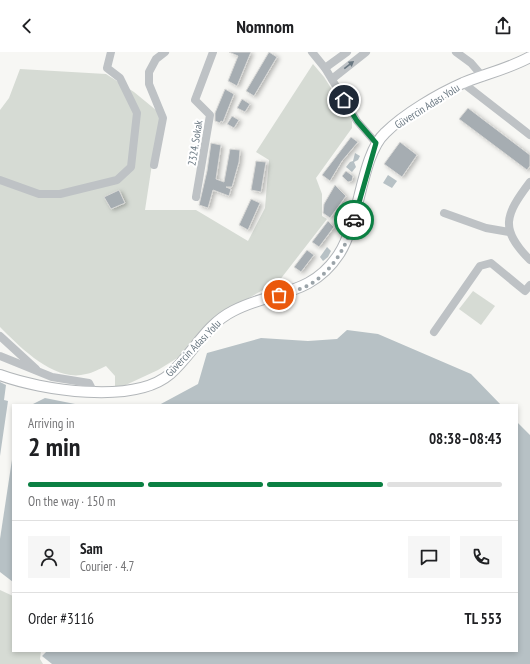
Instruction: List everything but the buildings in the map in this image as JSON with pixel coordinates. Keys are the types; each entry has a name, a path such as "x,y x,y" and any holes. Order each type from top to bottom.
{"main road":[{"name":"Güvercin Adası Yolu","path":"0,374 16,380 55,389 93,391 122,392 156,382 175,368 206,331 219,319 240,308 303,288 323,274 338,255 349,234 376,143 384,133 407,116 463,83 483,77 530,57"}],"street":[{"path":"0,180 39,194 60,194 117,180 131,167 137,113 120,78 107,68 111,52"},
{"path":"154,165 163,118 149,84 148,72 156,59 165,52"},
{"name":"2324. Sokak","path":"196,197 210,115 196,100 213,52"},
{"path":"312,52 325,68 357,121 376,143"},
{"path":"325,68 347,52"},
{"path":"332,79 366,52"},
{"path":"456,52 471,63 483,77"},
{"path":"463,83 530,135"},
{"path":"530,182 511,212 508,223 509,232 514,242 530,260"},
{"path":"444,213 486,228 509,232"},
{"path":"434,332 480,266 491,263 528,290"},
{"path":"0,336 40,372"},
{"path":"0,356 52,377 89,383 93,391"}],"shaded area":[{"path":"313,64 324,77 352,121 352,128 316,178 322,194 322,216 327,219 279,281 215,317 179,357 158,370 115,390 115,376 106,366 86,374 74,375 62,373 50,368 28,353 0,327 0,110 9,98 20,69 106,74 134,92 162,115 154,151 145,210 196,210 248,241 265,208 269,160 256,152"},
{"path":"355,153 360,156 358,160 354,162 356,167 352,172 346,167 353,161"},
{"path":"388,175 397,181 392,188 383,183"},
{"path":"327,247 331,251 328,257 323,261 320,257"},
{"path":"473,291 495,306 481,325 459,309"},
{"path":"347,330 378,334 471,374 500,404 161,404 198,384 207,353 261,338 308,341 337,339"},
{"path":"0,382 6,385 4,400 8,401 0,456"},
{"path":"45,398 75,404 33,404"},
{"path":"518,423 530,435 530,664 52,664 42,656 46,652 518,652"},
{"path":"12,460 12,581 0,572 0,539"},
{"path":"0,590 12,596 12,652 41,652 40,659 43,664 0,664"}],"way so far":[{"path":"279,295 303,288 329,269 345,245 354,220"}],"route":[{"path":"344,100 357,121 376,143 354,220"}]}
